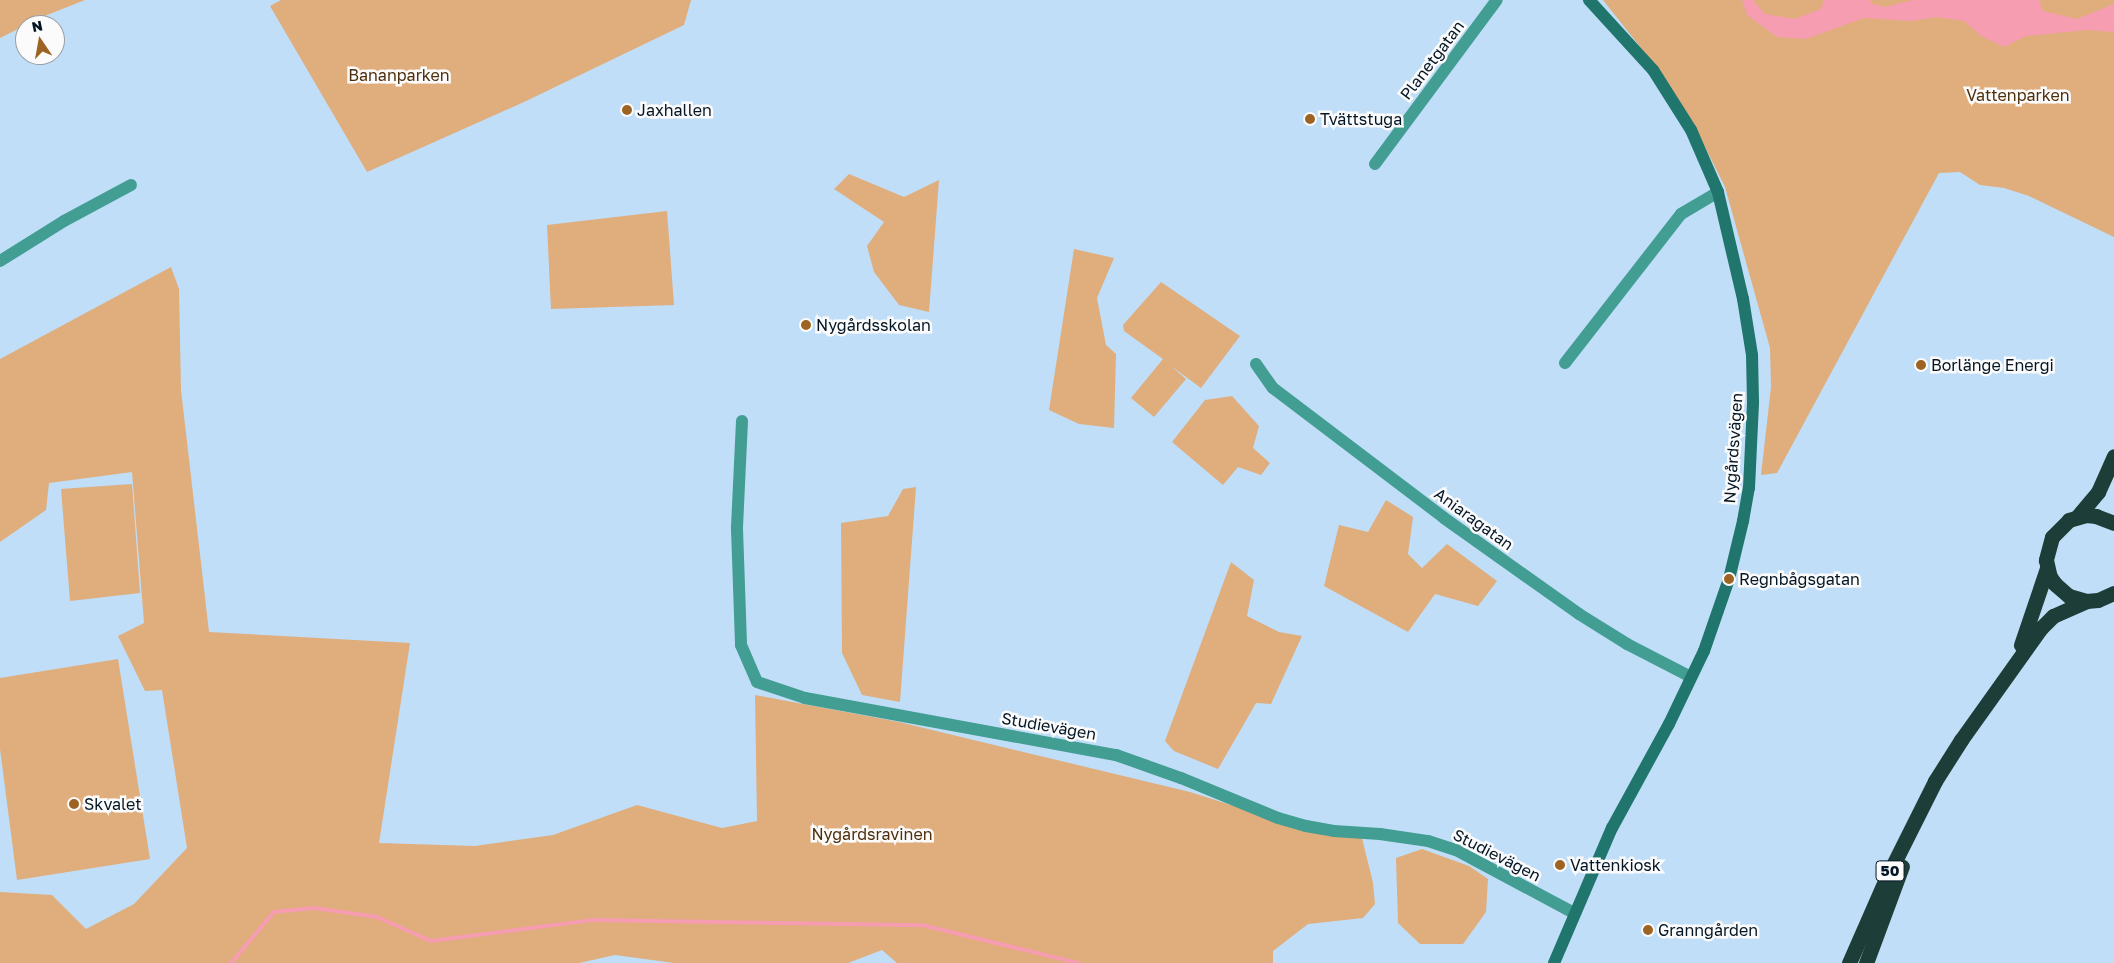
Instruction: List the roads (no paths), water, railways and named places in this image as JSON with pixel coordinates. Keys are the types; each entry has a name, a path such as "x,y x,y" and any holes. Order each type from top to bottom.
{"highway":[{"path":"2077,517 2098,492 2114,456"},
{"path":"2114,523 2096,516 2077,517 2062,524 2052,537 2046,552 2047,568 2050,577 2061,591 2077,600 2092,601 2114,593"},
{"name":"50","path":"2015,663 2047,568"},
{"name":"50","path":"1849,963 1885,881 1935,781 2041,628 2053,616 2092,601"},
{"name":"50","path":"1866,963 1935,781"}],"street":[{"name":"Planetgatan","path":"1375,164 1498,0"},
{"name":"Nygårdsvägen","path":"1554,963 1612,828 1669,724 1704,651 1729,579 1750,488 1753,402 1752,355 1736,266 1718,192 1691,130 1653,70 1589,0"},
{"path":"0,261 64,221 131,185"},
{"path":"1565,363 1681,214 1718,192"},
{"name":"Aniaragatan","path":"1256,364 1273,388 1444,518 1579,614 1627,644 1691,678"},
{"name":"Studievägen","path":"742,422 738,528 741,645 757,682 805,698 1116,754 1181,778 1278,818 1306,826 1334,831 1380,834 1428,841 1463,853 1574,913"},
{"path":"2092,601 2114,598"}],"waterway":[{"path":"231,963 274,912 314,908 377,917 431,941 592,920 922,925 1078,963"}],"place":[{"name":"Jaxhallen","path":"627,110"},
{"name":"Tvättstuga","path":"1310,119"},
{"name":"Nygårdsskolan","path":"806,325"},
{"name":"Borlänge Energi","path":"1921,365"},
{"name":"Regnbågsgatan","path":"1729,579"},
{"name":"Skvalet","path":"74,804"},
{"name":"Vattenkiosk","path":"1560,865"},
{"name":"Granngården","path":"1648,930"}],"park label":[{"name":"Bananparken","path":"399,75"},
{"name":"Vattenparken","path":"2018,95"},
{"name":"Nygårdsravinen","path":"872,834"}]}
